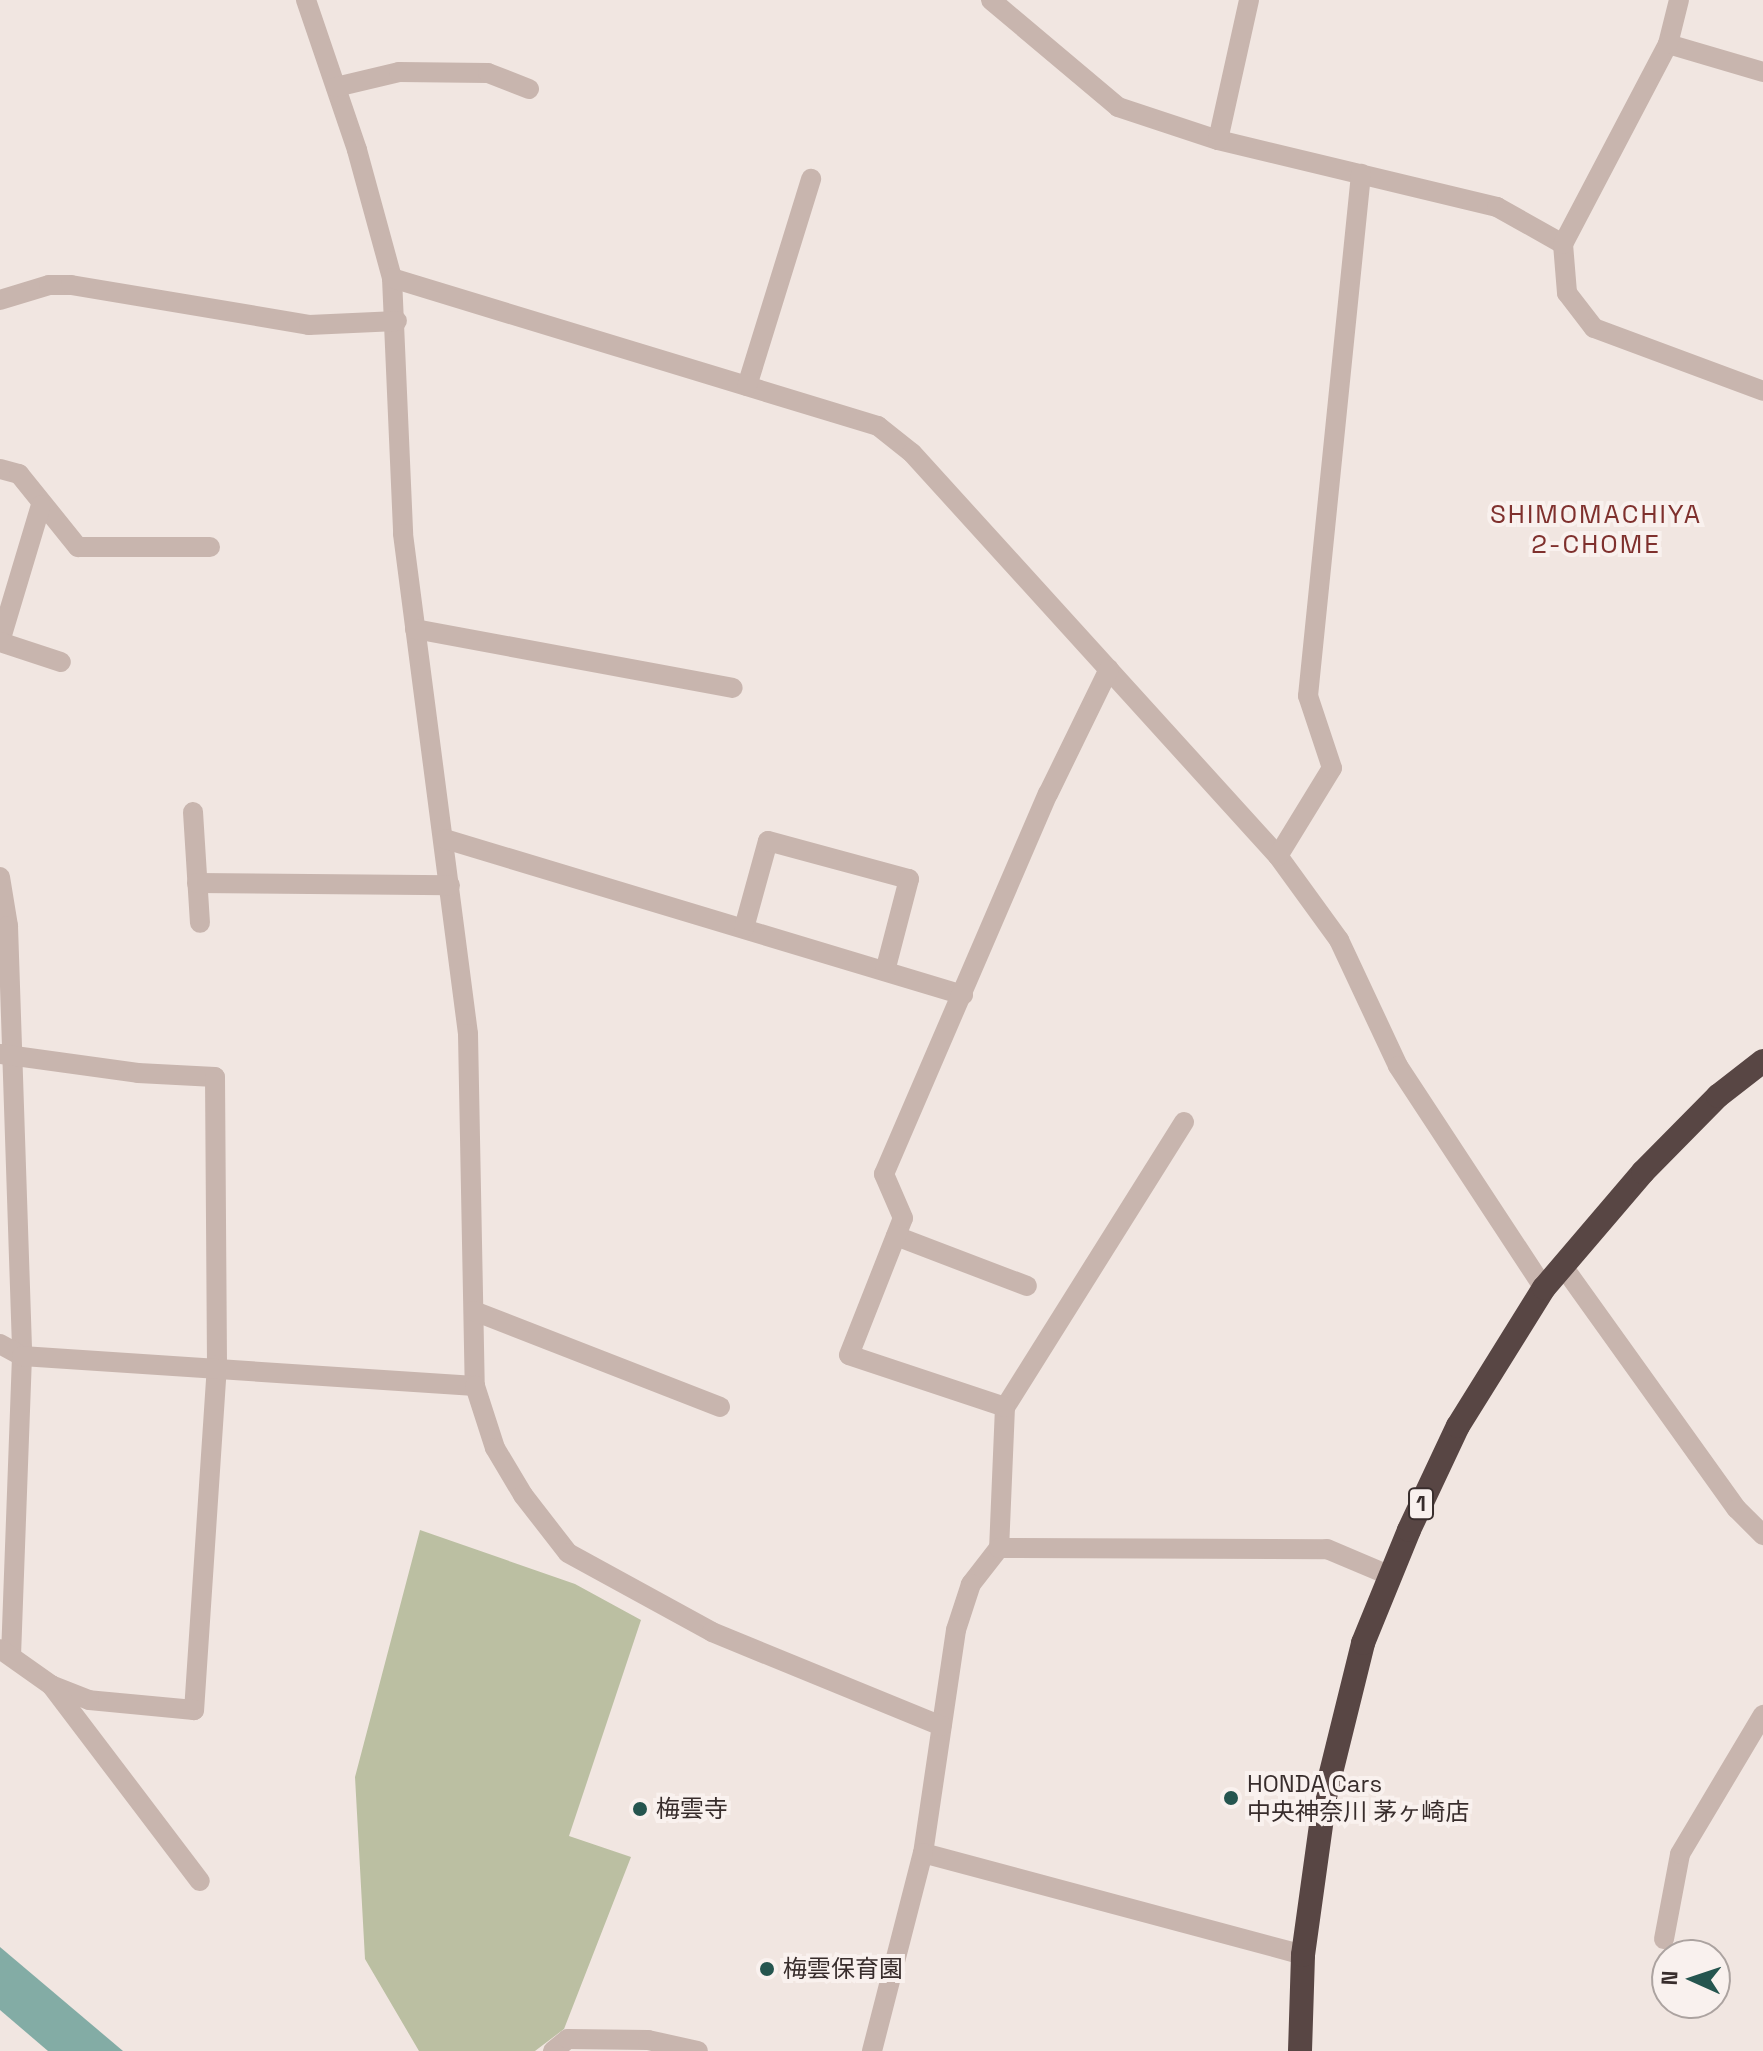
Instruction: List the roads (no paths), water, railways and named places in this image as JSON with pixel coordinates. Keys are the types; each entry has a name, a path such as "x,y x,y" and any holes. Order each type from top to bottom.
{"highway":[{"name":"1","path":"1300,2051 1303,1955 1325,1797 1363,1643 1458,1426 1544,1288 1562,1265 1643,1172 1718,1096 1763,1061"}],"street":[{"path":"306,0 336,87 392,278 397,321 396,421 415,629 445,839 468,1034 475,1386 495,1448 523,1495 568,1553 712,1632 941,1726"},
{"path":"991,0 1118,107 1218,140 1497,207 1563,244"},
{"path":"1218,140 1249,0"},
{"path":"1679,0 1668,44 1563,244 1567,293 1594,328 1763,391"},
{"path":"1668,44 1763,72"},
{"path":"336,87 399,72 488,73 529,89"},
{"path":"1278,856 1332,768 1308,696 1361,174"},
{"path":"747,386 811,179"},
{"path":"392,278 878,426 912,453 1278,856 1339,940 1398,1066 1544,1288"},
{"path":"0,300 49,285 71,285 309,325 397,321"},
{"path":"0,469 19,474 78,547 210,547"},
{"path":"41,505 0,642 61,662"},
{"path":"415,629 733,688"},
{"path":"1005,1407 849,1355 903,1218 884,1174 1048,794 1109,669"},
{"path":"193,812 200,923"},
{"path":"445,839 963,995"},
{"path":"744,928 768,841 909,879 885,971"},
{"path":"0,877 8,926 5,1053 22,1356 6,1653 51,1685 89,1700 194,1710 217,1365 215,1077 138,1073 5,1053"},
{"path":"197,883 450,885"},
{"path":"872,2051 923,1853 956,1630 971,1584 999,1548 1005,1407 1184,1122"},
{"path":"896,1236 1027,1286"},
{"path":"1562,1265 1737,1509 1763,1535"},
{"path":"474,1311 720,1407"},
{"path":"0,1344 22,1356 217,1365 475,1386"},
{"path":"999,1548 1327,1549 1391,1576"},
{"path":"51,1685 200,1881"},
{"path":"1664,1939 1680,1854 1763,1715"},
{"path":"923,1853 1303,1955"},
{"path":"553,2051 568,2039 648,2040 698,2051"}],"water":[{"path":"0,1947 123,2051 48,2051 0,2010"}],"place":[{"name":"HONDA Cars 中央神奈川 茅ヶ崎店","path":"1231,1798"},
{"name":"梅雲寺","path":"640,1809"},
{"name":"梅雲保育園","path":"767,1969"}],"district":[{"name":"SHIMOMACHIYA 2-CHOME","path":"1596,530"}]}
